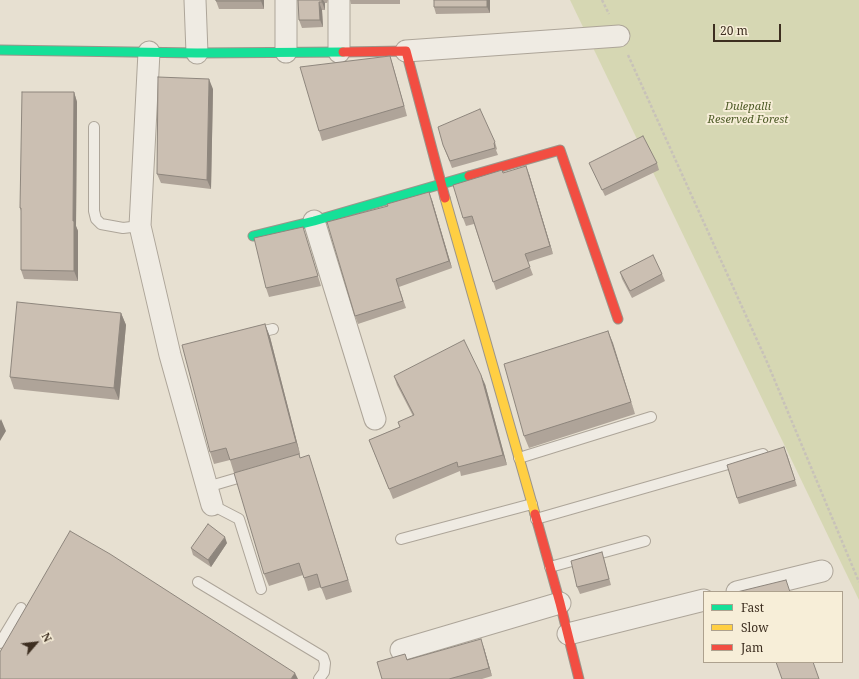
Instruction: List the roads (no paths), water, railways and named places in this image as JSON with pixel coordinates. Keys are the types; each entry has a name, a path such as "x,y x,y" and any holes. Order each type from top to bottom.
{"street":[{"path":"195,0 197,53"},
{"path":"286,0 286,52"},
{"path":"339,0 339,52"},
{"path":"0,50 197,53 406,51 619,36"},
{"path":"406,51 440,185 550,567 579,679"},
{"path":"149,52 140,226 210,496"},
{"path":"253,236 440,185 560,150 618,319"},
{"path":"314,220 375,420"},
{"path":"741,591 822,571"},
{"path":"568,634 703,600"},
{"path":"401,650 560,603"}],"lane":[{"path":"94,127 94,211 96,220 101,224 123,228 140,226"},
{"path":"243,336 273,329"},
{"path":"519,458 651,417"},
{"path":"536,519 773,451"},
{"path":"260,472 210,496 239,519 261,589"},
{"path":"401,539 532,504"},
{"path":"550,567 644,541"},
{"path":"198,582 323,657 325,663 324,672 319,679"},
{"path":"0,643 21,608"}],"park label":[{"name":"Dulepalli Reserved Forest","path":"748,113"}]}
